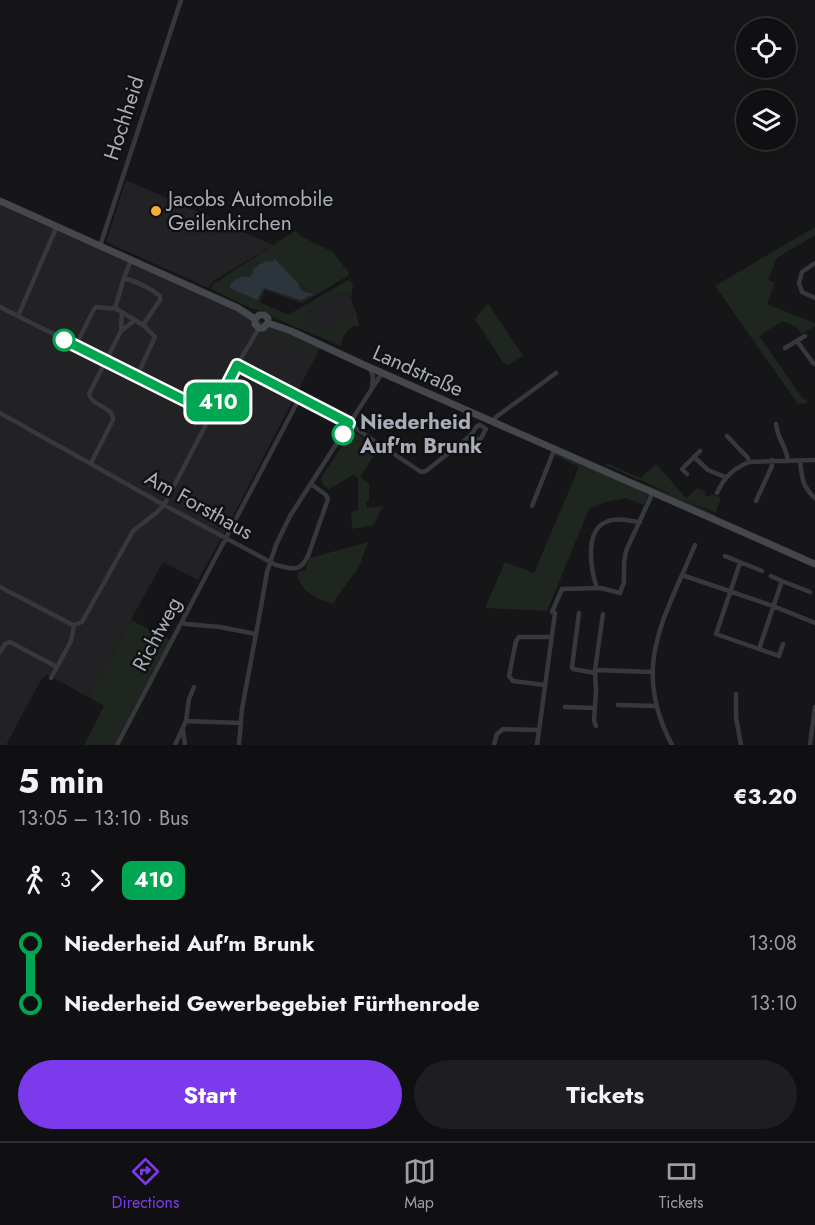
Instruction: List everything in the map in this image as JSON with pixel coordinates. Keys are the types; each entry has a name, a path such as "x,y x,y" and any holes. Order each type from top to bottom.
{"street":[{"name":"Hochheid","path":"100,246 181,0"},
{"name":"Landstraße","path":"0,201 238,308 255,319 259,315 264,315 268,318 268,323 291,331 815,564"},
{"path":"18,316 57,226"},
{"path":"115,308 131,260"},
{"path":"815,263 802,272 799,283 802,292 815,298"},
{"path":"124,278 160,296 160,300 143,326"},
{"path":"0,307 212,414"},
{"path":"76,345 96,308 115,308 135,320 155,337 136,375"},
{"path":"91,463 113,420 112,412 89,397 90,390 121,331 122,312"},
{"path":"255,319 255,324 259,328"},
{"path":"121,331 135,320"},
{"path":"259,328 266,327 268,323"},
{"path":"0,587 71,624 82,622 133,531 164,505 237,365 259,328"},
{"path":"785,348 805,336"},
{"path":"797,341 815,364"},
{"path":"237,365 349,423 423,472 470,436"},
{"path":"369,367 373,376 372,388"},
{"path":"239,745 242,709 270,562 276,545 290,516 382,373"},
{"path":"493,421 556,373"},
{"name":"Richtweg","path":"117,745 299,399"},
{"name":"Am Forsthaus","path":"0,413 226,539 270,562 292,568 304,564 328,501 326,495 311,484"},
{"path":"776,424 777,434 788,455 788,461"},
{"path":"727,436 748,458 748,462"},
{"path":"532,506 555,448"},
{"path":"687,474 682,469 700,451"},
{"path":"694,457 708,470 725,477"},
{"path":"756,501 772,466 772,460"},
{"path":"717,493 725,477 748,462 815,460"},
{"path":"800,461 805,487 815,498"},
{"path":"537,745 554,613 562,589 597,588 620,593 624,582 626,551 653,492"},
{"path":"597,588 590,555 597,530 608,521 618,519 639,522"},
{"path":"672,745 656,706 652,672 658,633 695,545"},
{"path":"725,556 762,572"},
{"path":"740,563 716,634 779,656 783,644"},
{"path":"682,575 815,623"},
{"path":"771,576 810,592"},
{"path":"759,649 782,581"},
{"path":"579,613 573,669 652,672"},
{"path":"596,726 594,721 595,671 603,614"},
{"path":"182,622 256,634"},
{"path":"51,678 71,641 74,625"},
{"path":"545,685 513,681 509,676 516,641 519,637 552,638"},
{"path":"0,652 5,644 10,642 57,667"},
{"path":"175,745 186,721 189,699 194,687"},
{"path":"736,694 736,717 741,745"},
{"path":"618,705 656,706"},
{"path":"565,707 595,708"},
{"path":"810,745 815,707"},
{"path":"186,721 241,723"},
{"path":"495,745 497,734 502,729 539,730"},
{"path":"183,730 184,745"}],"shaded area":[{"name":"Jacobs Automobile Geilenkirchen","path":"126,180 273,245 212,282 209,288 106,242"},
{"path":"0,205 320,348 198,580 163,562 88,697 48,675 42,678 6,745 0,745"},
{"path":"815,227 815,235 777,258 768,280 775,283 767,304 815,323 815,326 802,334 797,327 782,321 759,336 803,399 807,400 807,403 798,404 715,286"},
{"path":"295,231 333,252 349,273 348,276 302,303 265,290 260,302 288,315 350,279 353,286 351,299 343,292 307,312 304,317 309,325 328,332 333,330 336,323 356,311 359,327 354,326 348,330 341,346 275,318 264,311 252,309 211,289 213,284"},
{"path":"275,259 298,283 302,291 314,294 301,300 264,288 257,300 230,288 230,284 237,279 252,275 253,269 259,264 265,261 272,262"},
{"path":"343,292 349,295 356,311 336,323 333,330 328,332 306,322 304,317 307,312"},
{"path":"488,303 523,356 507,365 502,361 475,319"},
{"path":"266,329 316,349 314,354 267,332 260,337 247,362 257,368 255,371 245,365 245,361 258,335"},
{"path":"353,433 379,448 360,477 369,484 367,508 384,506 374,525 352,529 351,512 358,510 358,478 353,475 329,489 323,485 321,478"},
{"path":"556,452 638,488 648,495 644,505 627,498 605,502 589,509 547,611 485,608 505,562 534,573 579,467 555,455"},
{"path":"606,463 640,478 656,464 686,498 697,488 706,492 705,495 710,497 711,494 721,498 717,513 681,499 715,516 645,485 677,497 606,465"},
{"path":"368,542 359,567 334,604 316,597 306,590 299,580 297,574 305,570 310,558"},
{"path":"131,620 170,640 114,745 84,745 104,706 88,697"}],"bus line":[{"name":"410","path":"64,340 212,414 237,365 349,423 343,434"}],"place":[{"name":"Jacobs Automobile Geilenkirchen","path":"156,211"},
{"name":"Niederheid Auf'm Brunk","path":"343,434"}]}
